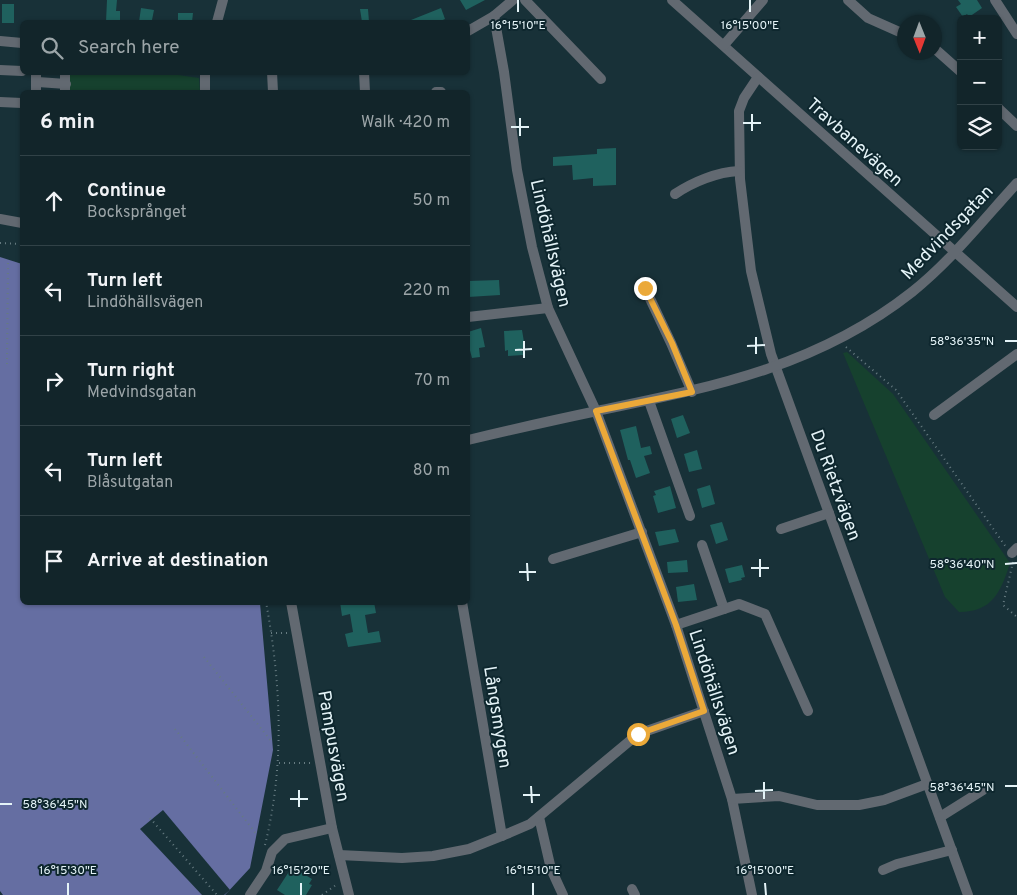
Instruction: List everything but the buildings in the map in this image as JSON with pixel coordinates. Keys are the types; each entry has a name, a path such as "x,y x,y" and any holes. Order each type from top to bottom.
{"street":[{"path":"218,20 223,0"},
{"path":"470,30 494,16 512,0"},
{"path":"525,0 601,79"},
{"name":"Travbanevägen","path":"672,0 1017,307"},
{"path":"724,45 763,0"},
{"path":"848,0 868,18 897,31"},
{"path":"995,0 1017,34"},
{"name":"Lindöhällsvägen","path":"494,16 519,179 532,247 548,308 596,411 676,625 732,799 752,895"},
{"path":"0,41 20,43"},
{"path":"942,55 957,68"},
{"path":"0,70 20,71"},
{"path":"37,82 66,88 66,75"},
{"path":"205,75 205,90"},
{"path":"272,75 272,90"},
{"path":"364,75 365,90"},
{"name":"Du Rietzvägen","path":"758,77 744,98 739,110 739,171 751,270 775,367 968,895"},
{"path":"0,102 20,103"},
{"path":"1002,112 1017,126"},
{"path":"674,194 689,185 728,172 739,171"},
{"name":"Medvindsgatan","path":"470,440 596,411 692,392 775,367 838,340 912,292 955,252 1017,183"},
{"path":"0,219 20,223"},
{"path":"645,288 672,343 692,392"},
{"path":"470,317 548,308"},
{"path":"934,415 1017,354"},
{"path":"649,401 690,516"},
{"path":"781,529 829,513"},
{"path":"553,559 642,532"},
{"path":"702,545 724,608"},
{"path":"676,625 724,608 744,604 765,614 808,712"},
{"name":"Pampusvägen","path":"292,605 332,828 349,895"},
{"name":"Långsmygen","path":"463,605 502,836"},
{"path":"339,855 402,858 433,856 469,848 502,836 530,824 638,734 704,711"},
{"path":"732,799 779,796 818,805 859,805 884,800 928,784"},
{"path":"940,817 983,790"},
{"path":"539,816 551,869 563,895"},
{"path":"250,895 266,872 272,852 285,839 332,828"},
{"path":"883,870 897,864 952,850"}],"path":[{"path":"0,243 20,244"},
{"path":"7,364 8,260"},
{"path":"838,340 896,390 1014,551"},
{"path":"1017,564 1014,560 1011,566 1003,605 1017,617"},
{"path":"265,846 279,764 279,704 266,605"},
{"path":"271,633 296,632"},
{"path":"204,657 272,742"},
{"path":"175,729 257,835"},
{"path":"279,764 320,763"},
{"path":"150,818 217,895"},
{"path":"322,895 345,879"}],"green space":[{"path":"69,75 178,75 199,78 200,90 69,90"},
{"path":"847,352 893,394 1010,563 999,591 988,604 971,611 959,612 945,597 843,353"}],"water":[{"path":"0,257 20,263 20,605 260,605 273,750 250,868 225,895 3,895 0,891"}],"pier":[{"path":"163,810 230,890 224,895 202,895 140,829"}],"route":[{"path":"638,734 704,711 676,625 596,411 692,392 672,343 645,288"}]}
